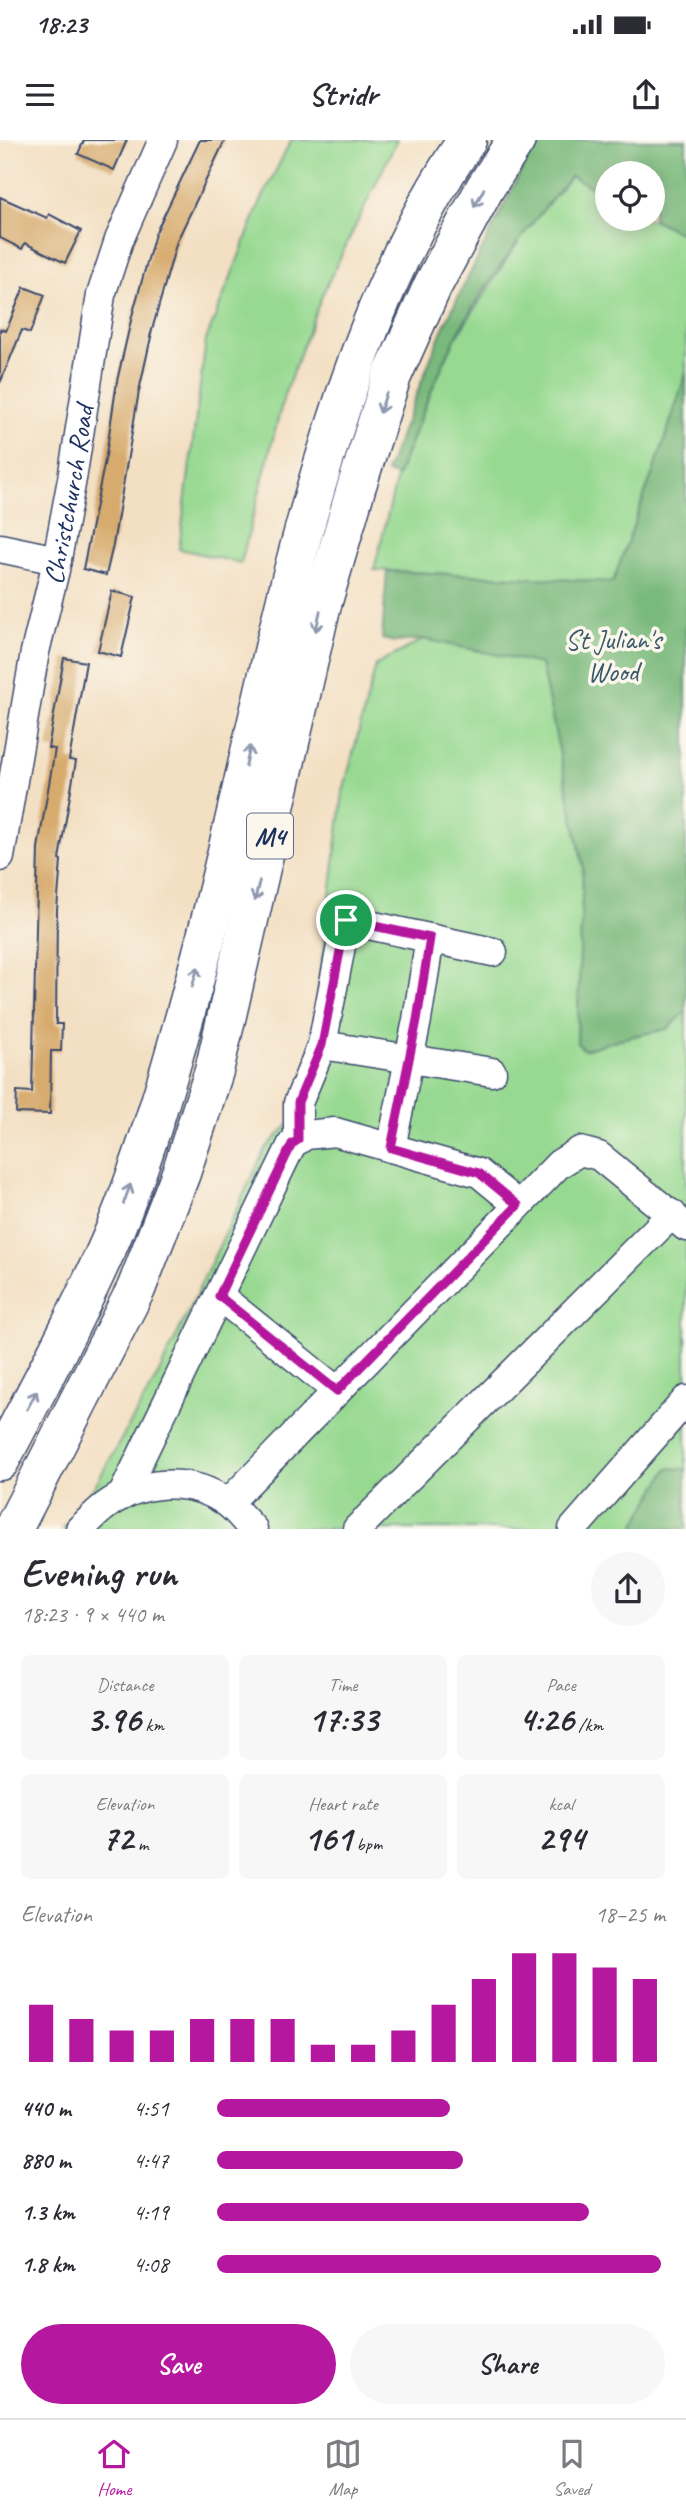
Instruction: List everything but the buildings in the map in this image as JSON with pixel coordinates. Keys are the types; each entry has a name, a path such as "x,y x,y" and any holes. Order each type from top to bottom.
{"highway":[{"name":"M4","path":"0,1461 59,1349 111,1238 150,1133 201,956 289,585 317,480 363,342 405,249 467,140"},
{"name":"M4","path":"13,1529 136,1289 181,1173 214,1070 321,608 392,376 433,285 485,188 516,140"}],"street":[{"name":"Christchurch Road","path":"0,857 35,652 57,560 101,295 119,240 163,140"},
{"path":"0,548 57,560"},
{"path":"298,1140 298,1102 322,1045 346,920 493,952"},
{"path":"391,1148 430,938"},
{"path":"322,1045 492,1072"},
{"path":"122,1496 292,1144 306,1135 335,1132 479,1173 518,1205"},
{"path":"228,1503 518,1205 559,1164 580,1150 599,1156 679,1221 357,1529"},
{"path":"219,1296 337,1391"},
{"path":"573,1529 686,1400"},
{"path":"80,1529 104,1507 122,1496 151,1486 177,1484 199,1487 228,1503 253,1529"}],"green space":[{"path":"291,140 397,140 323,293 284,396 241,563 179,549 206,340 260,203"},
{"path":"539,140 686,140 686,236 665,225 665,161 595,161 595,189 571,176 507,257 465,321 437,376 397,477 386,472 442,330 531,151"},
{"path":"571,176 595,189 595,231 665,231 665,225 686,236 686,373 613,582 374,570 397,477 429,396 454,341 529,225"},
{"name":"St Julian's Wood","path":"686,373 686,1012 667,1029 584,1050 577,1043 583,865 541,664 424,639 395,642 382,639 387,571 613,582"},
{"path":"424,639 541,664 583,865 577,1043 585,1050 619,1039 667,1029 686,1012 686,1469 668,1469 633,1529 63,1529 94,1487 159,1373 265,1149 303,1109 343,792 376,665"},
{"path":"668,1468 686,1469 686,1529 633,1529"}],"route":[{"path":"346,920 430,938 417,1020 391,1148 479,1173 518,1205 337,1391 276,1339 219,1296 292,1144 298,1140 298,1102 322,1045 346,920"}]}
